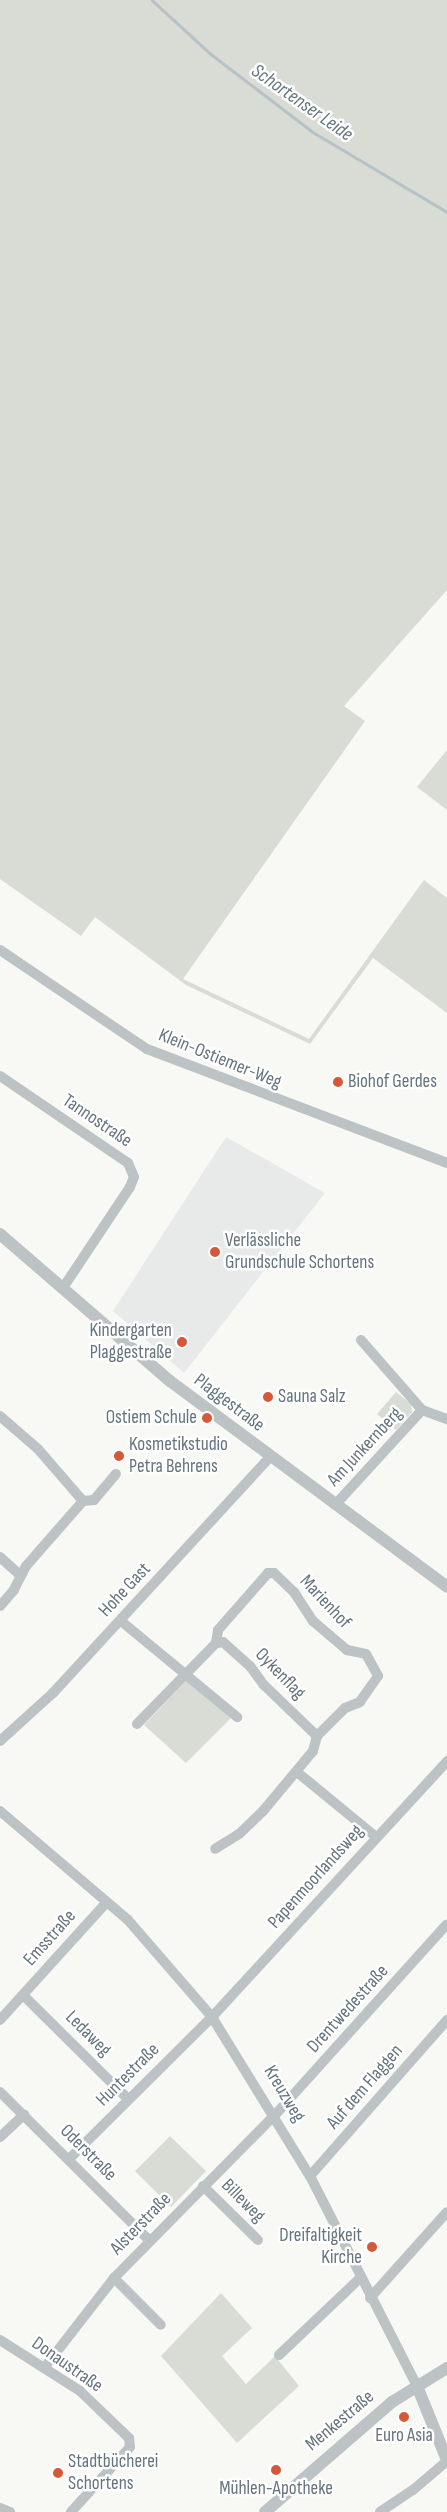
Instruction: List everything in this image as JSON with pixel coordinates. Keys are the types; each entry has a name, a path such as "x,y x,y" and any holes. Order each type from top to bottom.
{"street":[{"name":"Klein-Ostiemer-Weg","path":"0,950 147,1049 447,1164"},
{"name":"Tannostraße","path":"0,1076 128,1163 134,1177 130,1187 63,1288"},
{"name":"Plaggestraße","path":"0,1234 165,1377 447,1587"},
{"path":"361,1340 422,1410"},
{"name":"Am Junkernberg","path":"335,1505 422,1410 447,1418"},
{"path":"0,1416 38,1449 83,1501"},
{"name":"Hohe Gast","path":"0,1741 53,1693 270,1457"},
{"path":"0,1606 14,1590 19,1574 83,1501 94,1500 116,1474"},
{"path":"0,1557 19,1574"},
{"name":"Marienhof","path":"137,1724 184,1672 216,1643 218,1630 264,1576 274,1573 294,1592 313,1621 347,1650 366,1654 378,1676 360,1702 345,1708 317,1736 313,1751 297,1772 240,1834 215,1849"},
{"path":"121,1621 237,1717"},
{"name":"Oykenflag","path":"216,1643 223,1642 250,1666 264,1685 317,1736"},
{"name":"Papenmoorlandsweg","path":"212,2017 447,1761"},
{"path":"297,1772 376,1837"},
{"name":"Kreuzweg","path":"0,1811 128,1920 212,2017 275,2115 310,2176 370,2298 417,2386 447,2460"},
{"name":"Emsstraße","path":"0,2020 107,1902"},
{"name":"Drentwedestraße","path":"275,2115 446,1925"},
{"name":"Ledaweg","path":"23,1995 128,2099"},
{"name":"Huntestraße","path":"69,2159 212,2017"},
{"name":"Auf dem Flaggen","path":"310,2176 447,2020"},
{"name":"Oderstraße","path":"0,2092 150,2240"},
{"path":"2,2130 24,2115"},
{"name":"Alsterstraße","path":"44,2368 114,2278 275,2115"},
{"name":"Billeweg","path":"203,2186 258,2240"},
{"path":"370,2298 447,2212"},
{"path":"114,2278 160,2325"},
{"path":"279,2355 360,2278"},
{"name":"Donaustraße","path":"0,2340 80,2391 129,2438 131,2444 71,2512"},
{"name":"Menkestraße","path":"265,2512 349,2437 417,2386 447,2368"},
{"path":"380,2512 413,2490 447,2460"},
{"path":"0,2508 10,2512"}],"shaded area":[{"path":"0,0 447,0 447,590 344,706 365,721 183,979 309,1039 424,880 447,898 447,1013 373,958 310,1044 186,985 95,917 81,936 0,879"},
{"path":"447,750 447,810 417,787"},
{"name":"Verlässliche Grundschule Schortens","path":"226,1137 325,1193 184,1373 113,1311"},
{"path":"396,1392 411,1404 412,1412 396,1430 377,1414"},
{"path":"188,1679 233,1716 186,1763 144,1725"},
{"path":"170,2136 206,2171 171,2207 135,2171"},
{"path":"221,2293 252,2328 222,2356 246,2384 275,2356 299,2386 237,2443 161,2356"}],"waterway":[{"name":"Schortenser Leide","path":"152,0 211,54 313,132 447,212"}],"place":[{"name":"Biohof Gerdes","path":"338,1082"},
{"name":"Verlässliche Grundschule Schortens","path":"215,1252"},
{"name":"Kindergarten Plaggestraße","path":"182,1342"},
{"name":"Sauna Salz","path":"268,1397"},
{"name":"Ostiem Schule","path":"207,1418"},
{"name":"Kosmetikstudio Petra Behrens","path":"119,1456"},
{"name":"Dreifaltigkeit Kirche","path":"372,2247"},
{"name":"Euro Asia","path":"404,2417"},
{"name":"Mühlen-Apotheke","path":"276,2470"},
{"name":"Stadtbücherei Schortens","path":"58,2473"}]}
